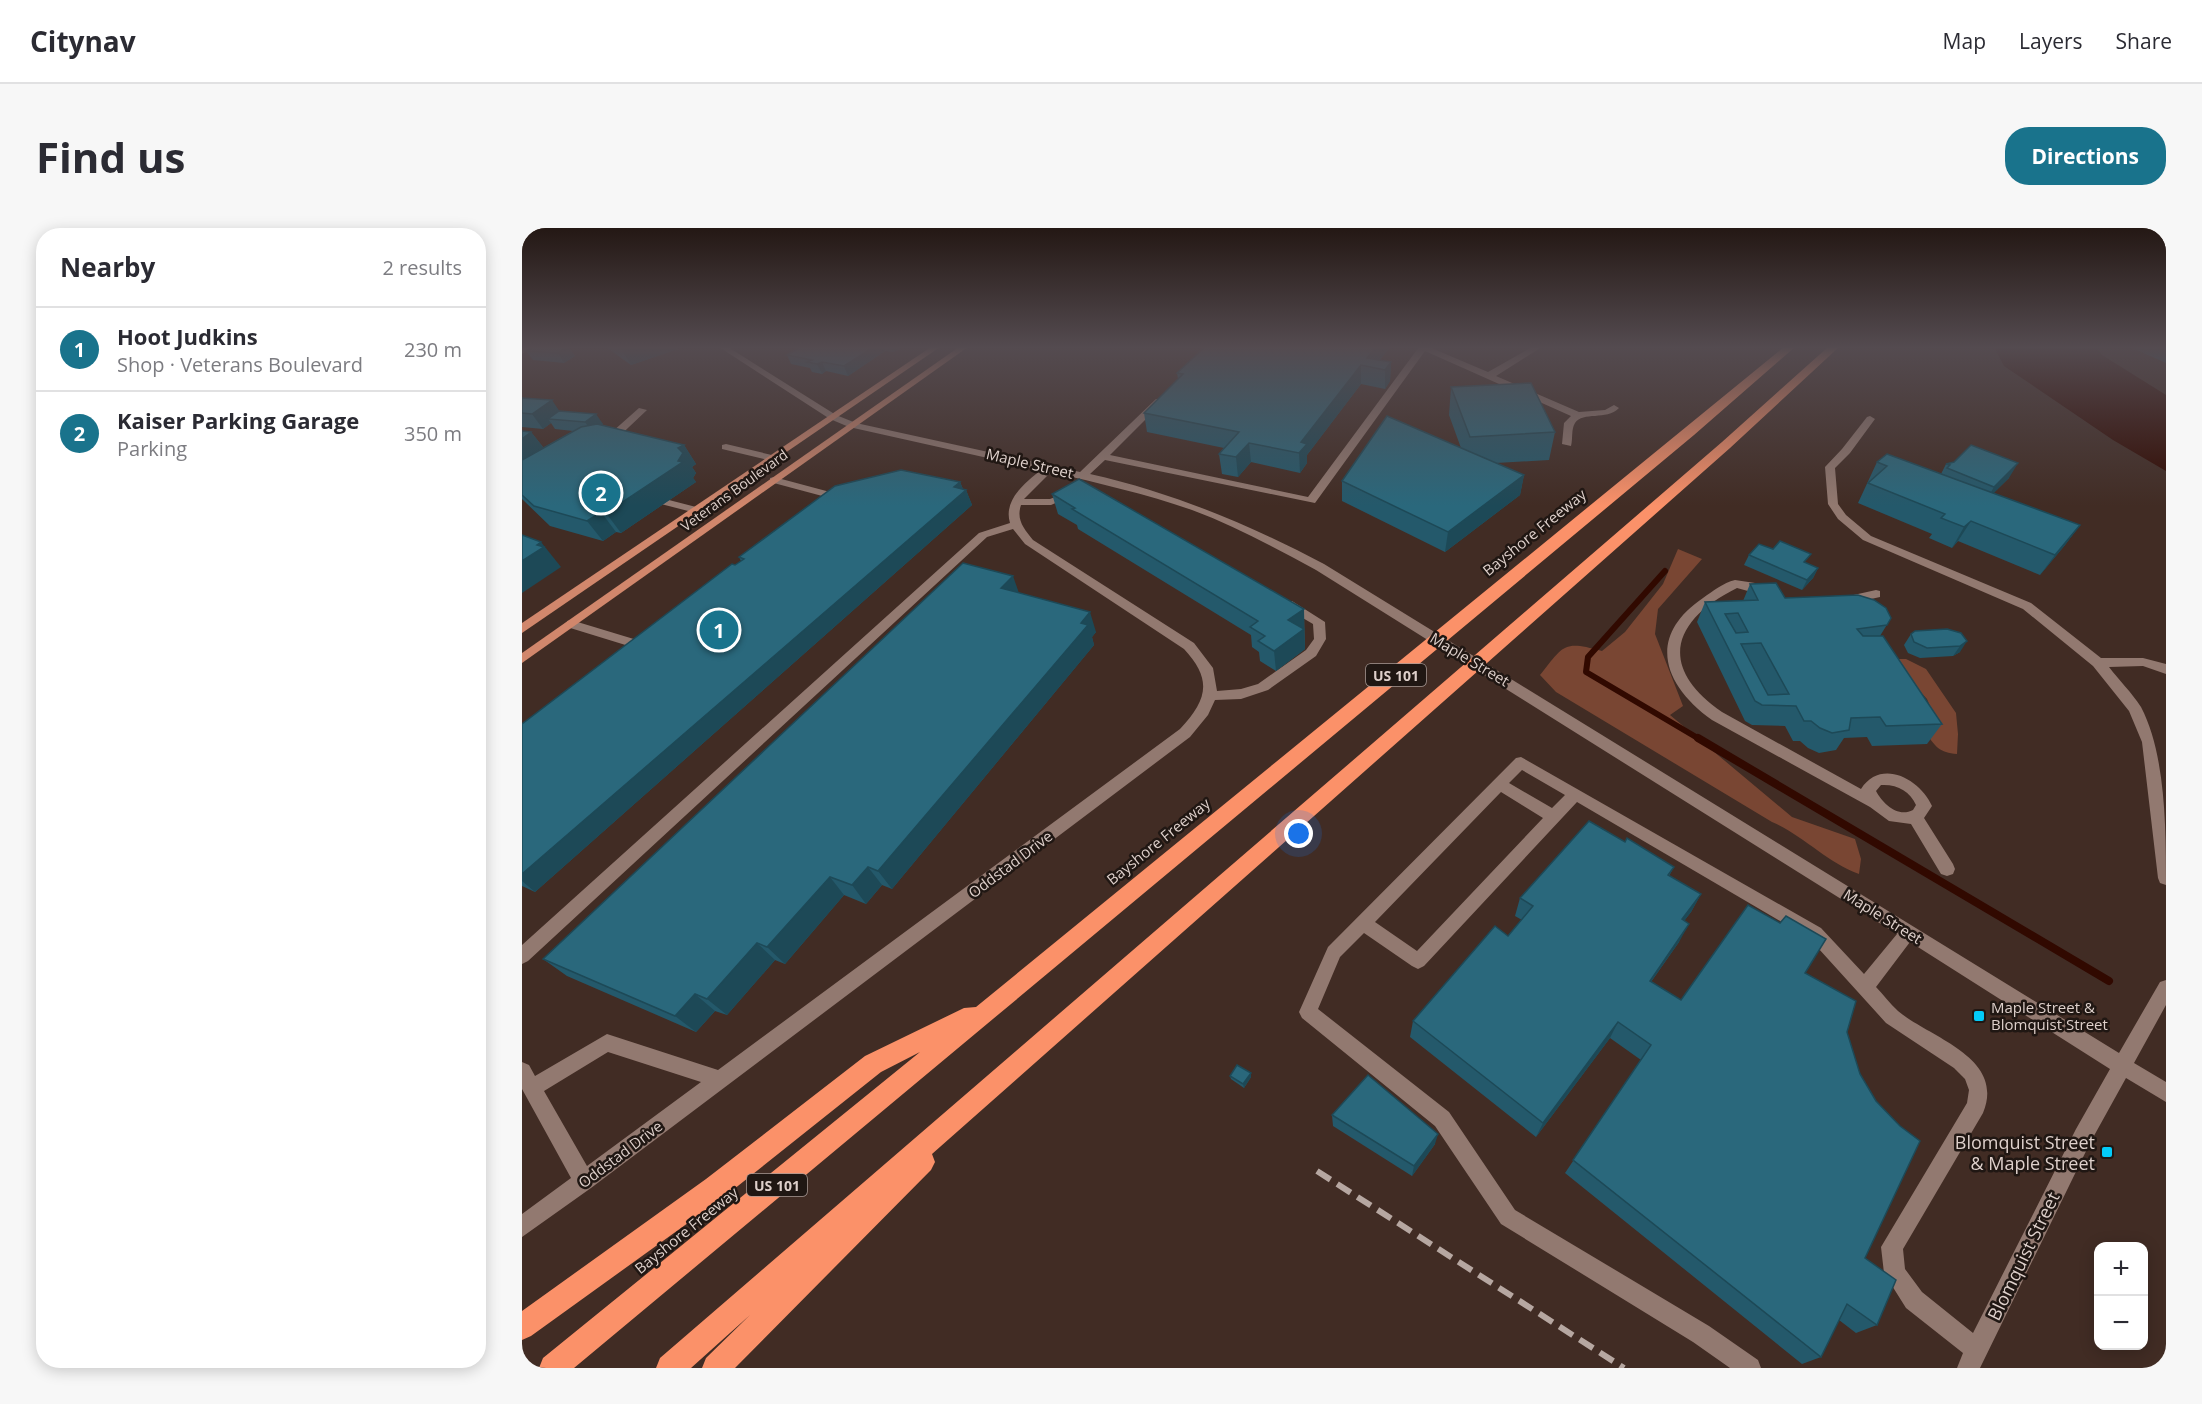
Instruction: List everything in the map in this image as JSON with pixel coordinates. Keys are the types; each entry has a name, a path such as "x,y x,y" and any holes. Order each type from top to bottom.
{"highway":[{"name":"Bayshore Freeway","path":"553,1368 1727,400"},
{"name":"US 101","path":"670,1368 1777,400"},
{"path":"522,1327 715,1188 873,1064 1000,1001"},
{"path":"716,1368 1042,1043"}],"main road":[{"name":"Veterans Boulevard","path":"522,629 857,400"},
{"name":"Veterans Boulevard","path":"522,659 887,400"},
{"path":"688,542 695,522 696,510"}],"street":[{"name":"Maple Street","path":"808,400 833,417 853,424 1083,475 1196,508 1256,533 1320,567 1516,687 2166,1093"},
{"path":"1083,475 1160,400"},
{"path":"1102,456 1311,501 1385,400"},
{"path":"1545,400 1578,415 1607,412 1614,408"},
{"path":"605,444 642,410"},
{"path":"1567,444 1569,423 1578,415"},
{"path":"1870,419 1846,451 1830,467 1833,504 1842,517 1866,538 2027,606 2098,663 2135,709 2149,742 2166,878"},
{"path":"726,447 772,458"},
{"path":"1048,468 1023,491 1012,515 1014,525 1029,542 1190,646 1202,657 1209,672 1210,696 1241,694 1263,687 1311,653 1320,639 1319,622 1278,599"},
{"path":"774,480 826,494"},
{"path":"1017,502 1051,502 1081,492"},
{"path":"665,502 696,510"},
{"path":"522,956 983,535 1014,525"},
{"path":"1778,597 1748,585 1734,584 1688,615 1673,644 1677,666 1685,684 1703,707 1717,717 1873,802 1885,813 1895,817 1915,817"},
{"path":"1835,603 1876,594"},
{"path":"571,624 632,643"},
{"path":"2098,663 2143,662 2166,669"},
{"name":"Oddstad Drive","path":"522,1227 1185,733 1200,718 1210,696"},
{"path":"1750,1368 1701,1334 1508,1217 1442,1119 1308,1012 1334,952 1521,762 1815,933 1892,1017 1961,1062 1974,1074 1978,1090 1976,1106 1892,1247 1895,1273 1914,1300 1972,1359"},
{"path":"1873,802 1868,790 1871,784 1877,780 1896,780 1916,791 1921,798 1924,806 1915,817"},
{"path":"1499,784 1554,817"},
{"path":"1363,923 1418,961 1575,794"},
{"path":"1915,817 1947,869"},
{"path":"1864,987 1908,932"},
{"name":"Blomquist Street","path":"1972,1359 2083,1136 2166,988"},
{"path":"584,1181 527,1079 607,1043 720,1080"}],"shaded area":[{"path":"2054,400 2166,400 2166,471 2113,440"},
{"path":"1678,549 1702,559 1658,609 1655,634 1683,706 1670,715 1792,817 1855,839 1861,859 1859,874 1836,863 1794,834 1556,692 1540,675 1554,657 1565,648 1579,646 1602,651 1625,632 1663,584"},
{"path":"1890,659 1906,659 1926,669 1956,713 1957,754 1938,748 1932,741 1926,732 1933,714 1927,699"}],"building":[{"path":"522,400 552,400 532,414 522,413"},
{"path":"1157,400 1334,400 1301,442 1307,444 1299,453 1249,443 1236,457 1219,454 1239,432 1144,413"},
{"path":"1456,400 1539,400 1555,432 1470,437"},
{"path":"559,411 596,414 585,422 548,419"},
{"path":"1387,416 1524,475 1448,532 1342,481"},
{"path":"597,424 684,445 678,448 683,453 678,461 683,462 606,513 601,512 587,521 534,506 522,495 522,460 581,427"},
{"path":"522,431 531,432 522,439"},
{"path":"1971,445 2018,463 1994,487 1947,468 1950,465 1946,464 1954,462"},
{"path":"1887,454 2080,525 2055,555 1971,521 1964,527 1941,518 1945,514 1868,483 1887,466 1877,462"},
{"path":"901,470 960,482 954,487 966,490 522,874 522,724 732,564 735,565 744,559 739,557 835,486"},
{"path":"1079,479 1304,609 1288,620 1304,629 1274,651 1258,641 1265,636 1250,627 1258,621 1072,509 1075,508 1052,494"},
{"path":"522,535 541,542 537,545 544,547 522,561"},
{"path":"1780,541 1811,554 1804,562 1818,568 1807,580 1749,555 1759,544 1773,549"},
{"path":"963,563 1013,576 1001,588 1090,612 1081,623 1088,625 878,871 868,867 852,885 830,877 767,947 757,943 707,999 695,994 675,1016 543,959"},
{"path":"1776,583 1785,598 1858,595 1874,600 1886,608 1891,618 1887,625 1857,629 1863,636 1883,636 1942,724 1886,726 1880,717 1851,718 1849,730 1832,733 1811,721 1804,721 1796,706 1762,705 1755,701 1705,602 1758,600 1750,584","holes":["1738,613 1748,632 1736,633 1725,614","1761,643 1789,694 1768,695 1741,644"]},
{"path":"1947,629 1961,633 1967,641 1960,646 1927,648 1914,642 1911,634 1915,631"},
{"path":"1589,821 1625,842 1627,838 1674,867 1668,875 1701,894 1682,919 1689,924 1650,981 1681,1000 1748,905 1780,923 1786,916 1826,939 1805,973 1856,1001 1847,1032 1860,1074 1876,1101 1900,1126 1920,1141 1865,1258 1896,1280 1877,1325 1847,1304 1821,1357 1573,1160 1651,1045 1618,1022 1543,1123 1413,1021 1495,926 1508,936 1533,906 1520,898"},
{"path":"1237,1065 1251,1073 1243,1084 1230,1076"},
{"path":"1368,1075 1438,1134 1414,1166 1332,1115"}],"waterway":[{"path":"1665,571 1588,657 1586,672 1701,740"},
{"path":"1698,738 2109,981"}],"railway":[{"path":"1317,1171 1624,1368"}],"place":[{"name":"Kaiser Parking Garage","path":"601,493"},
{"name":"Hoot Judkins","path":"719,630"},
{"name":"Maple Street & Blomquist Street","path":"1979,1016"},
{"name":"Blomquist Street & Maple Street","path":"2107,1152"}]}
